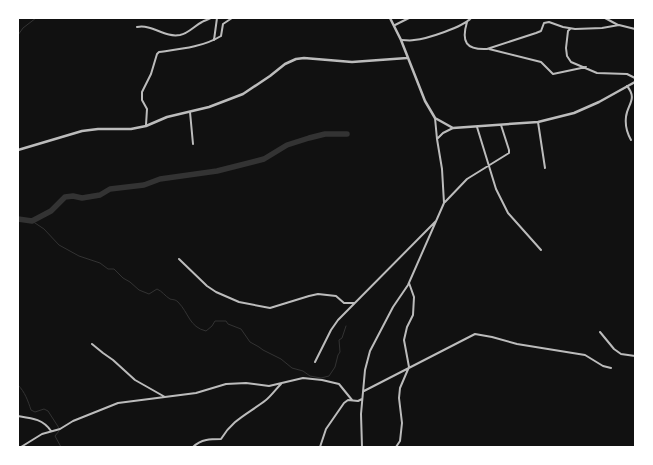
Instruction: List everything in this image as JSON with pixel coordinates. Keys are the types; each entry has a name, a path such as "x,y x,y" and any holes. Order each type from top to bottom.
{"street":[{"path":"137,27 150,27 164,34 180,35 188,32 202,22 211,18"},
{"path":"214,40 217,18"},
{"path":"146,126 147,109 142,100 142,92 151,74 157,54 159,52 183,50 214,40 221,36 223,24 232,18"},
{"path":"390,18 402,40 425,101 435,118 442,169 444,203"},
{"path":"395,25 409,18"},
{"path":"402,40 415,40 438,33 467,22 471,18"},
{"path":"605,18 611,20 619,26"},
{"path":"467,22 465,38 468,46 476,49 487,49 538,61 543,63 553,74 586,68"},
{"path":"487,49 536,34 540,31 544,23 549,22 570,29 619,26 635,29"},
{"path":"570,29 568,31 566,48 567,56 571,62 601,73 624,74 635,78"},
{"path":"18,150 98,129 131,129 146,126 166,116 209,107 243,94 264,81 286,64 298,58 346,62 408,58"},
{"path":"437,139 443,133 453,128 538,122 574,113 635,82"},
{"path":"627,86 630,90 632,100 626,117 627,128 631,140"},
{"path":"190,112 193,144"},
{"path":"435,118 453,128"},
{"path":"538,122 545,168"},
{"path":"362,447 361,427 363,398 366,364 370,351 389,313 409,283 444,203 467,179 510,152 501,125"},
{"path":"477,127 496,189 508,213 541,250"},
{"path":"316,362 331,330 338,320 438,219"},
{"path":"179,259 207,286 216,292 239,302 270,308 318,294 332,295 339,298 344,303 355,303"},
{"path":"396,447 400,441 402,423 399,398 400,388 409,367 404,340 407,327 413,315 414,297 409,283"},
{"path":"600,332 614,349 621,354 635,356"},
{"path":"364,391 476,334 517,344 585,356 603,366 611,368"},
{"path":"92,344 113,360 135,380 166,398"},
{"path":"20,447 42,434 60,429 73,421 118,403 196,393 233,383 269,386 308,378 331,381 342,387 352,400"},
{"path":"193,447 203,440 221,440 228,429 242,416 267,400 281,384"},
{"path":"320,447 326,429 344,403 348,400 358,401 363,398"},
{"path":"18,416 33,418 40,421 51,431"}],"waterway":[{"path":"18,35 23,28 36,18"},
{"path":"18,219 32,221 51,211 65,197 73,196 82,198 100,195 110,189 144,185 160,179 217,171 264,159 287,145 309,138 325,134 347,134"},
{"path":"32,221 44,229 59,245 79,256 100,263 108,269 114,269 139,290 149,294 157,289 170,299 177,301 193,323 200,329 206,331 215,321 226,321 228,324 241,329 250,342 281,359 292,368 303,371 310,376 321,378 329,376 335,367 340,352 339,340 342,338 346,326"},
{"path":"18,385 31,410 35,412 44,409 48,411 59,428"},
{"path":"59,431 55,436 61,447"}]}
